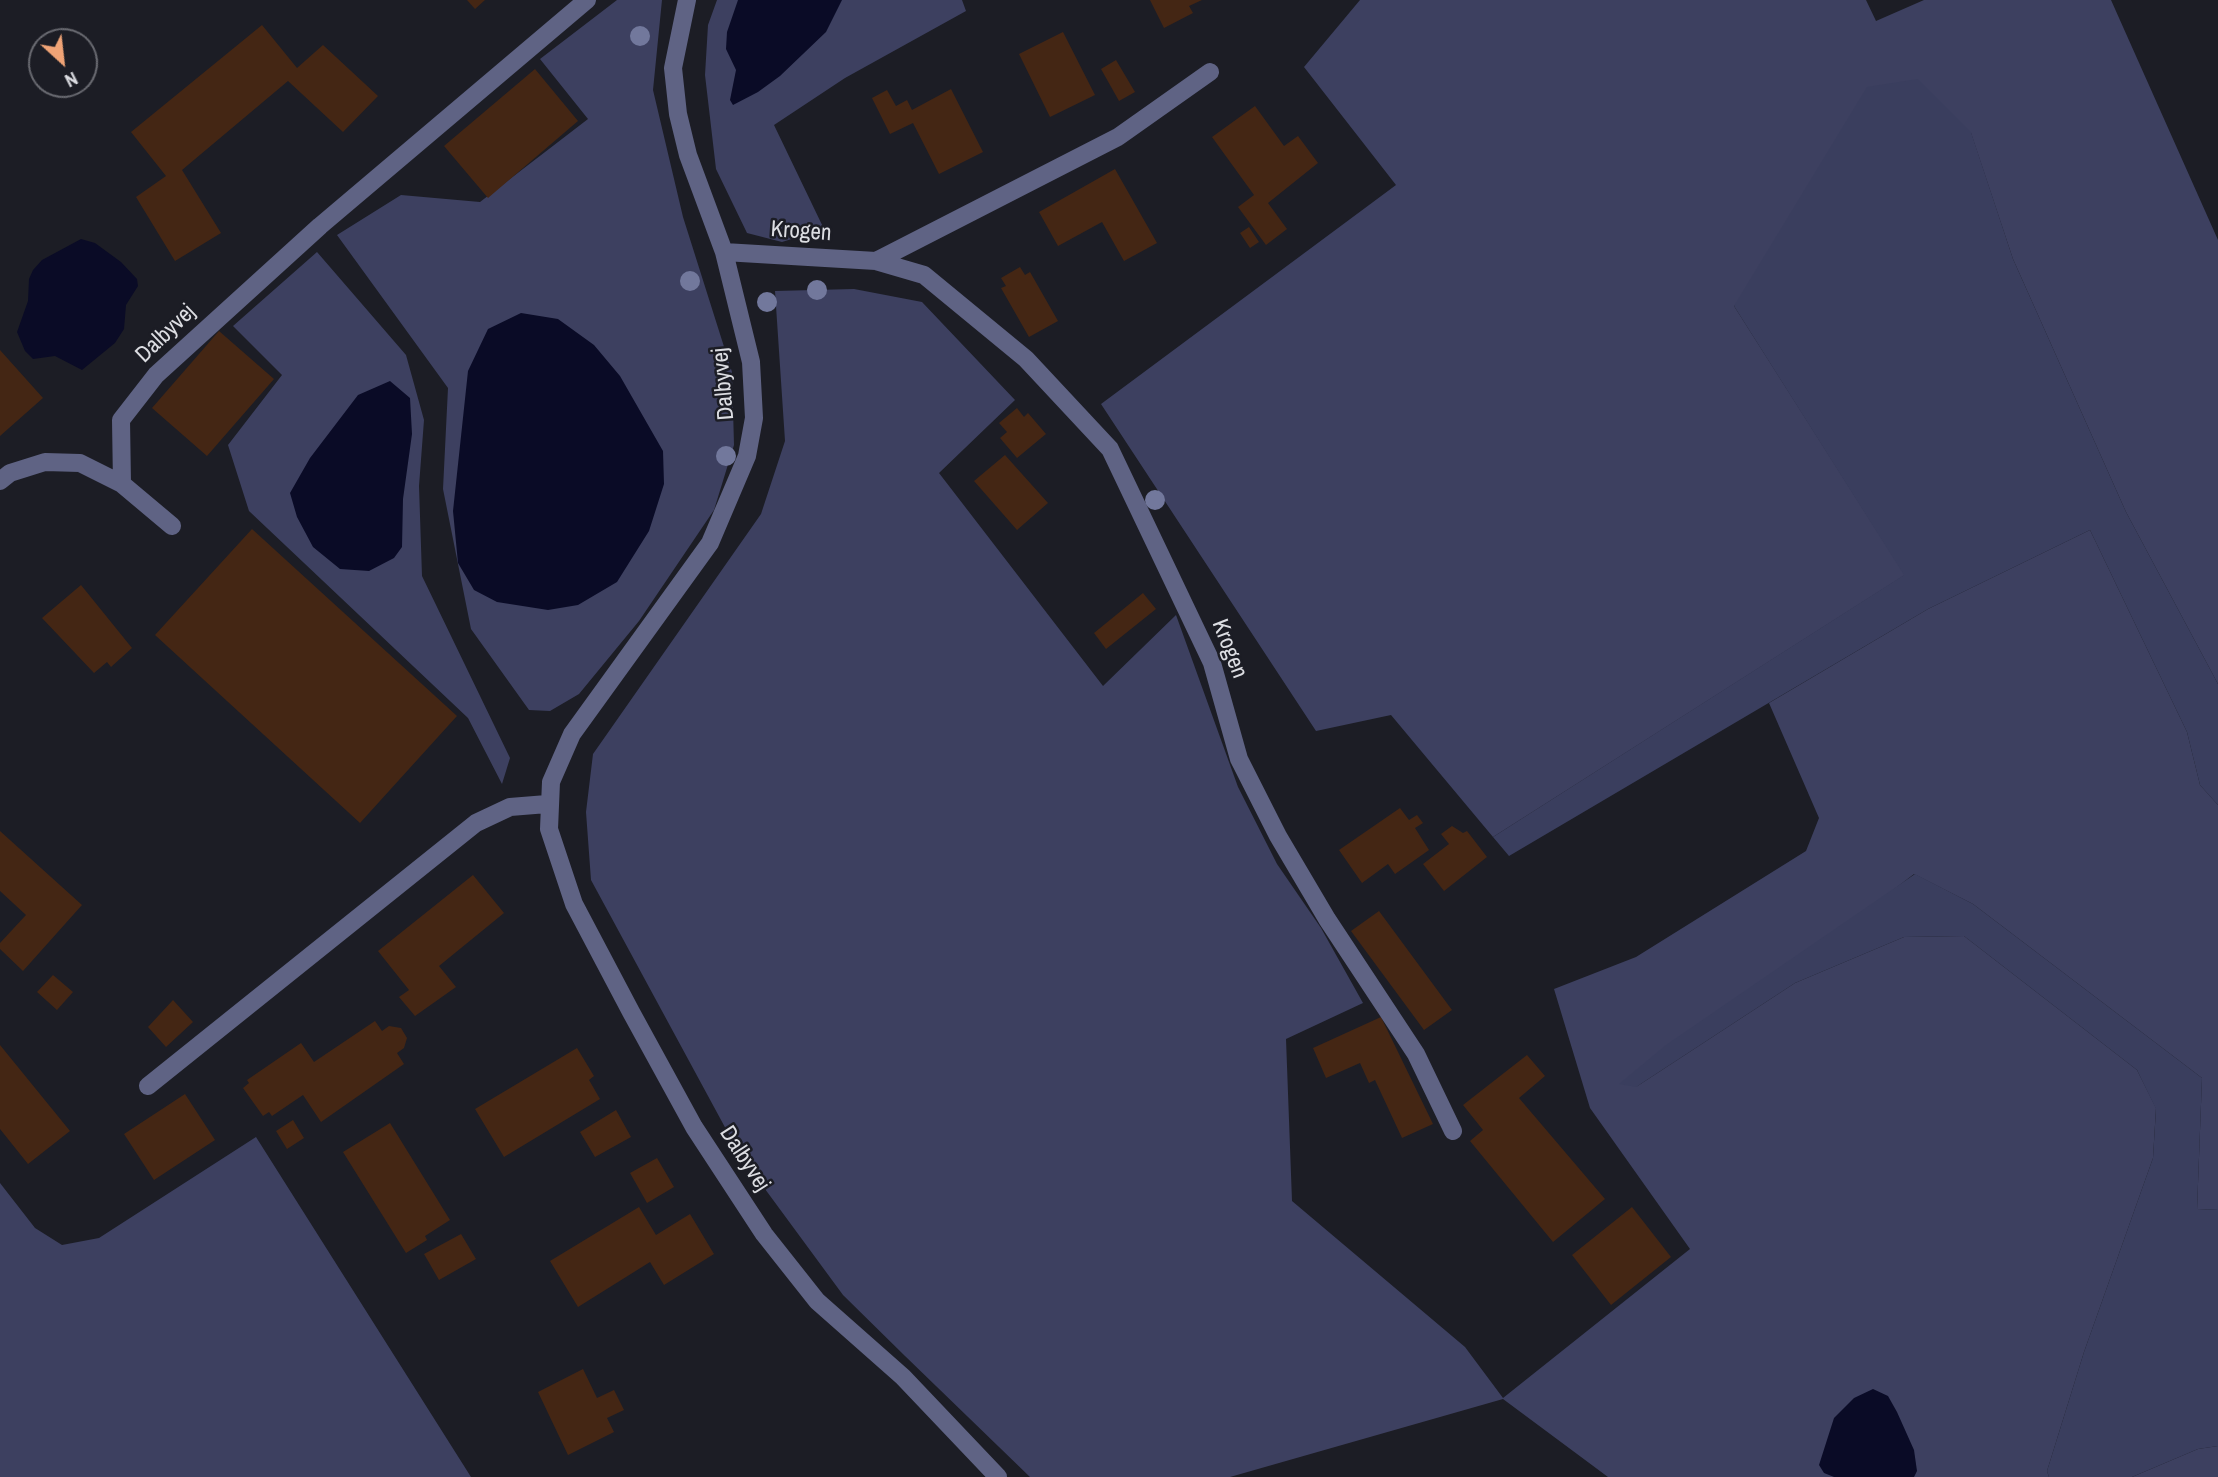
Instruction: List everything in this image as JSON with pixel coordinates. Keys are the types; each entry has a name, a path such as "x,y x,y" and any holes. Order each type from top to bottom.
{"street":[{"name":"Dalbyvej","path":"122,484 121,420 156,375 320,226 587,0"},
{"name":"Dalbyvej","path":"687,0 673,68 678,114 688,155 724,251 751,362 754,418 747,456 710,543 572,734 551,782 547,804 549,830 574,904 694,1127 764,1234 817,1301 903,1377 998,1477"},
{"path":"876,261 1118,137 1210,72"},
{"name":"Krogen","path":"724,251 876,261 924,275 1026,359 1110,449 1212,663 1239,759 1278,836 1327,919 1416,1054 1453,1131"},
{"path":"0,481 10,473 45,462 80,463 122,484 172,526"},
{"path":"148,1086 476,823 510,807 547,804"}],"shaded area":[{"path":"617,0 662,0 653,90 683,217 732,372 734,445 714,510 639,621 579,694 550,711 529,710 471,629 443,489 448,388 337,235 401,195 480,202 588,119 540,59"},
{"path":"717,0 962,0 966,11 845,78 774,125 824,229 782,242 747,233 716,169 705,75 708,25"},
{"path":"738,0 842,0 826,32 780,76 733,105 730,100 736,70 726,49 727,32"},
{"path":"1360,0 1866,0 1876,21 1924,0 2111,0 2218,240 2218,684 2126,512 2013,259 1971,133 1734,306 1905,575 1493,837 1391,715 1316,731 1101,404 1396,185 1304,67"},
{"path":"1918,79 1971,132 2013,259 2126,512 2218,684 2218,805 2200,785 2187,732 2090,530 1928,609 1509,856 1493,837 1904,575 1734,306 1867,87"},
{"path":"81,239 95,243 121,262 137,279 138,286 126,305 124,329 115,343 82,370 55,356 33,359 25,351 17,332 28,301 29,279 33,270 42,260"},
{"path":"317,252 406,355 424,420 419,486 422,576 510,758 502,784 468,718 249,511 228,445 282,375 233,326"},
{"path":"854,289 922,302 1015,400 939,473 1103,686 1176,615 1238,787 1277,864 1321,928 1363,1003 1286,1039 1292,1201 1465,1347 1503,1398 1690,1249 1590,1108 1554,989 1636,957 1806,851 1819,818 1769,703 1928,609 2090,530 2187,732 2200,785 2218,805 2218,1209 2197,1210 2202,1078 1973,904 1914,874 1636,1087 1795,983 1904,937 1964,936 2137,1070 2156,1108 2153,1158 2084,1352 2047,1471 2049,1477 1608,1477 1503,1399 1230,1477 1030,1477 843,1295 740,1155 591,880 586,812 593,754 761,514 785,441 775,291"},
{"path":"521,313 558,319 594,345 620,376 663,451 664,484 649,531 617,582 578,605 548,610 497,602 474,590 458,563 453,511 468,371 488,329"},
{"path":"390,381 410,398 412,434 403,499 402,547 394,558 369,571 340,569 313,547 297,517 290,493 310,458 358,395"},
{"path":"1915,874 1973,904 2202,1078 2197,1210 2218,1209 2218,1446 2198,1449 2132,1477 2049,1477 2047,1471 2084,1352 2153,1158 2156,1109 2137,1070 1964,936 1904,937 1795,983 1636,1087 1619,1084 1666,1045"},
{"path":"256,1137 471,1477 0,1477 0,1183 35,1228 62,1245 99,1238"},
{"path":"1873,1389 1888,1396 1897,1412 1914,1450 1917,1471 1914,1477 1834,1477 1824,1473 1819,1465 1834,1418 1854,1398"},
{"path":"2218,1446 2218,1477 2132,1477 2198,1449"}],"building":[{"path":"467,0 485,0 475,9"},
{"path":"1150,0 1202,0 1189,6 1193,13 1164,28"},
{"path":"262,25 297,68 323,45 378,96 343,132 288,81 182,170 221,233 175,261 136,197 166,176 131,132"},
{"path":"1063,32 1095,95 1050,117 1019,54"},
{"path":"1116,60 1135,92 1119,101 1101,69"},
{"path":"535,69 578,121 488,198 444,146"},
{"path":"951,89 983,152 939,174 913,123 890,134 872,98 887,90 896,106 907,100 912,110"},
{"path":"1255,106 1284,146 1298,136 1318,163 1268,203 1287,229 1266,245 1238,207 1254,195 1212,137"},
{"path":"1115,169 1157,243 1124,261 1102,222 1058,246 1039,212"},
{"path":"1249,227 1259,242 1250,248 1240,233"},
{"path":"1020,267 1025,275 1030,272 1058,321 1029,337 1001,288 1006,286 1001,278"},
{"path":"219,331 274,379 207,456 152,408"},
{"path":"0,350 43,398 0,436"},
{"path":"1017,408 1024,417 1028,413 1046,434 1017,458 1000,438 1007,432 999,423"},
{"path":"1005,455 1048,503 1017,530 974,481"},
{"path":"252,529 457,716 360,823 155,635"},
{"path":"81,585 132,648 111,667 107,662 94,673 42,618"},
{"path":"1143,593 1156,609 1106,649 1094,633"},
{"path":"1400,808 1409,820 1417,815 1423,823 1415,828 1429,850 1395,874 1388,864 1362,883 1339,850"},
{"path":"1452,826 1463,833 1467,831 1487,857 1444,891 1423,864 1449,844 1441,834"},
{"path":"0,831 82,905 23,971 0,949 0,943 26,915 0,891"},
{"path":"473,875 504,913 439,966 456,987 415,1016 399,997 409,990 378,951"},
{"path":"1379,911 1452,1010 1424,1030 1351,931"},
{"path":"53,975 73,992 57,1010 37,992"},
{"path":"173,1000 193,1022 166,1047 148,1027"},
{"path":"1381,1017 1433,1124 1402,1138 1375,1080 1369,1083 1360,1063 1326,1078 1313,1048"},
{"path":"375,1021 382,1031 389,1026 401,1028 407,1038 404,1048 397,1053 404,1064 321,1122 303,1095 272,1116 269,1112 263,1116 243,1088 249,1083 247,1080 301,1043 314,1062"},
{"path":"0,1045 70,1131 28,1164 0,1129"},
{"path":"577,1048 594,1076 589,1080 600,1099 504,1157 475,1109"},
{"path":"1527,1055 1545,1076 1519,1098 1605,1199 1553,1242 1470,1141 1483,1130 1463,1105"},
{"path":"185,1094 215,1140 154,1180 124,1134"},
{"path":"616,1110 631,1137 595,1157 580,1132"},
{"path":"293,1120 304,1138 287,1149 276,1131"},
{"path":"390,1123 450,1220 425,1236 427,1240 406,1253 343,1152"},
{"path":"657,1158 674,1187 647,1203 630,1173"},
{"path":"639,1207 656,1235 690,1214 714,1254 664,1285 650,1262 578,1307 550,1261"},
{"path":"1632,1207 1671,1257 1611,1305 1572,1255"},
{"path":"461,1234 476,1259 439,1280 424,1254"},
{"path":"583,1369 597,1398 614,1390 624,1410 607,1418 614,1432 568,1455 538,1392"}]}
